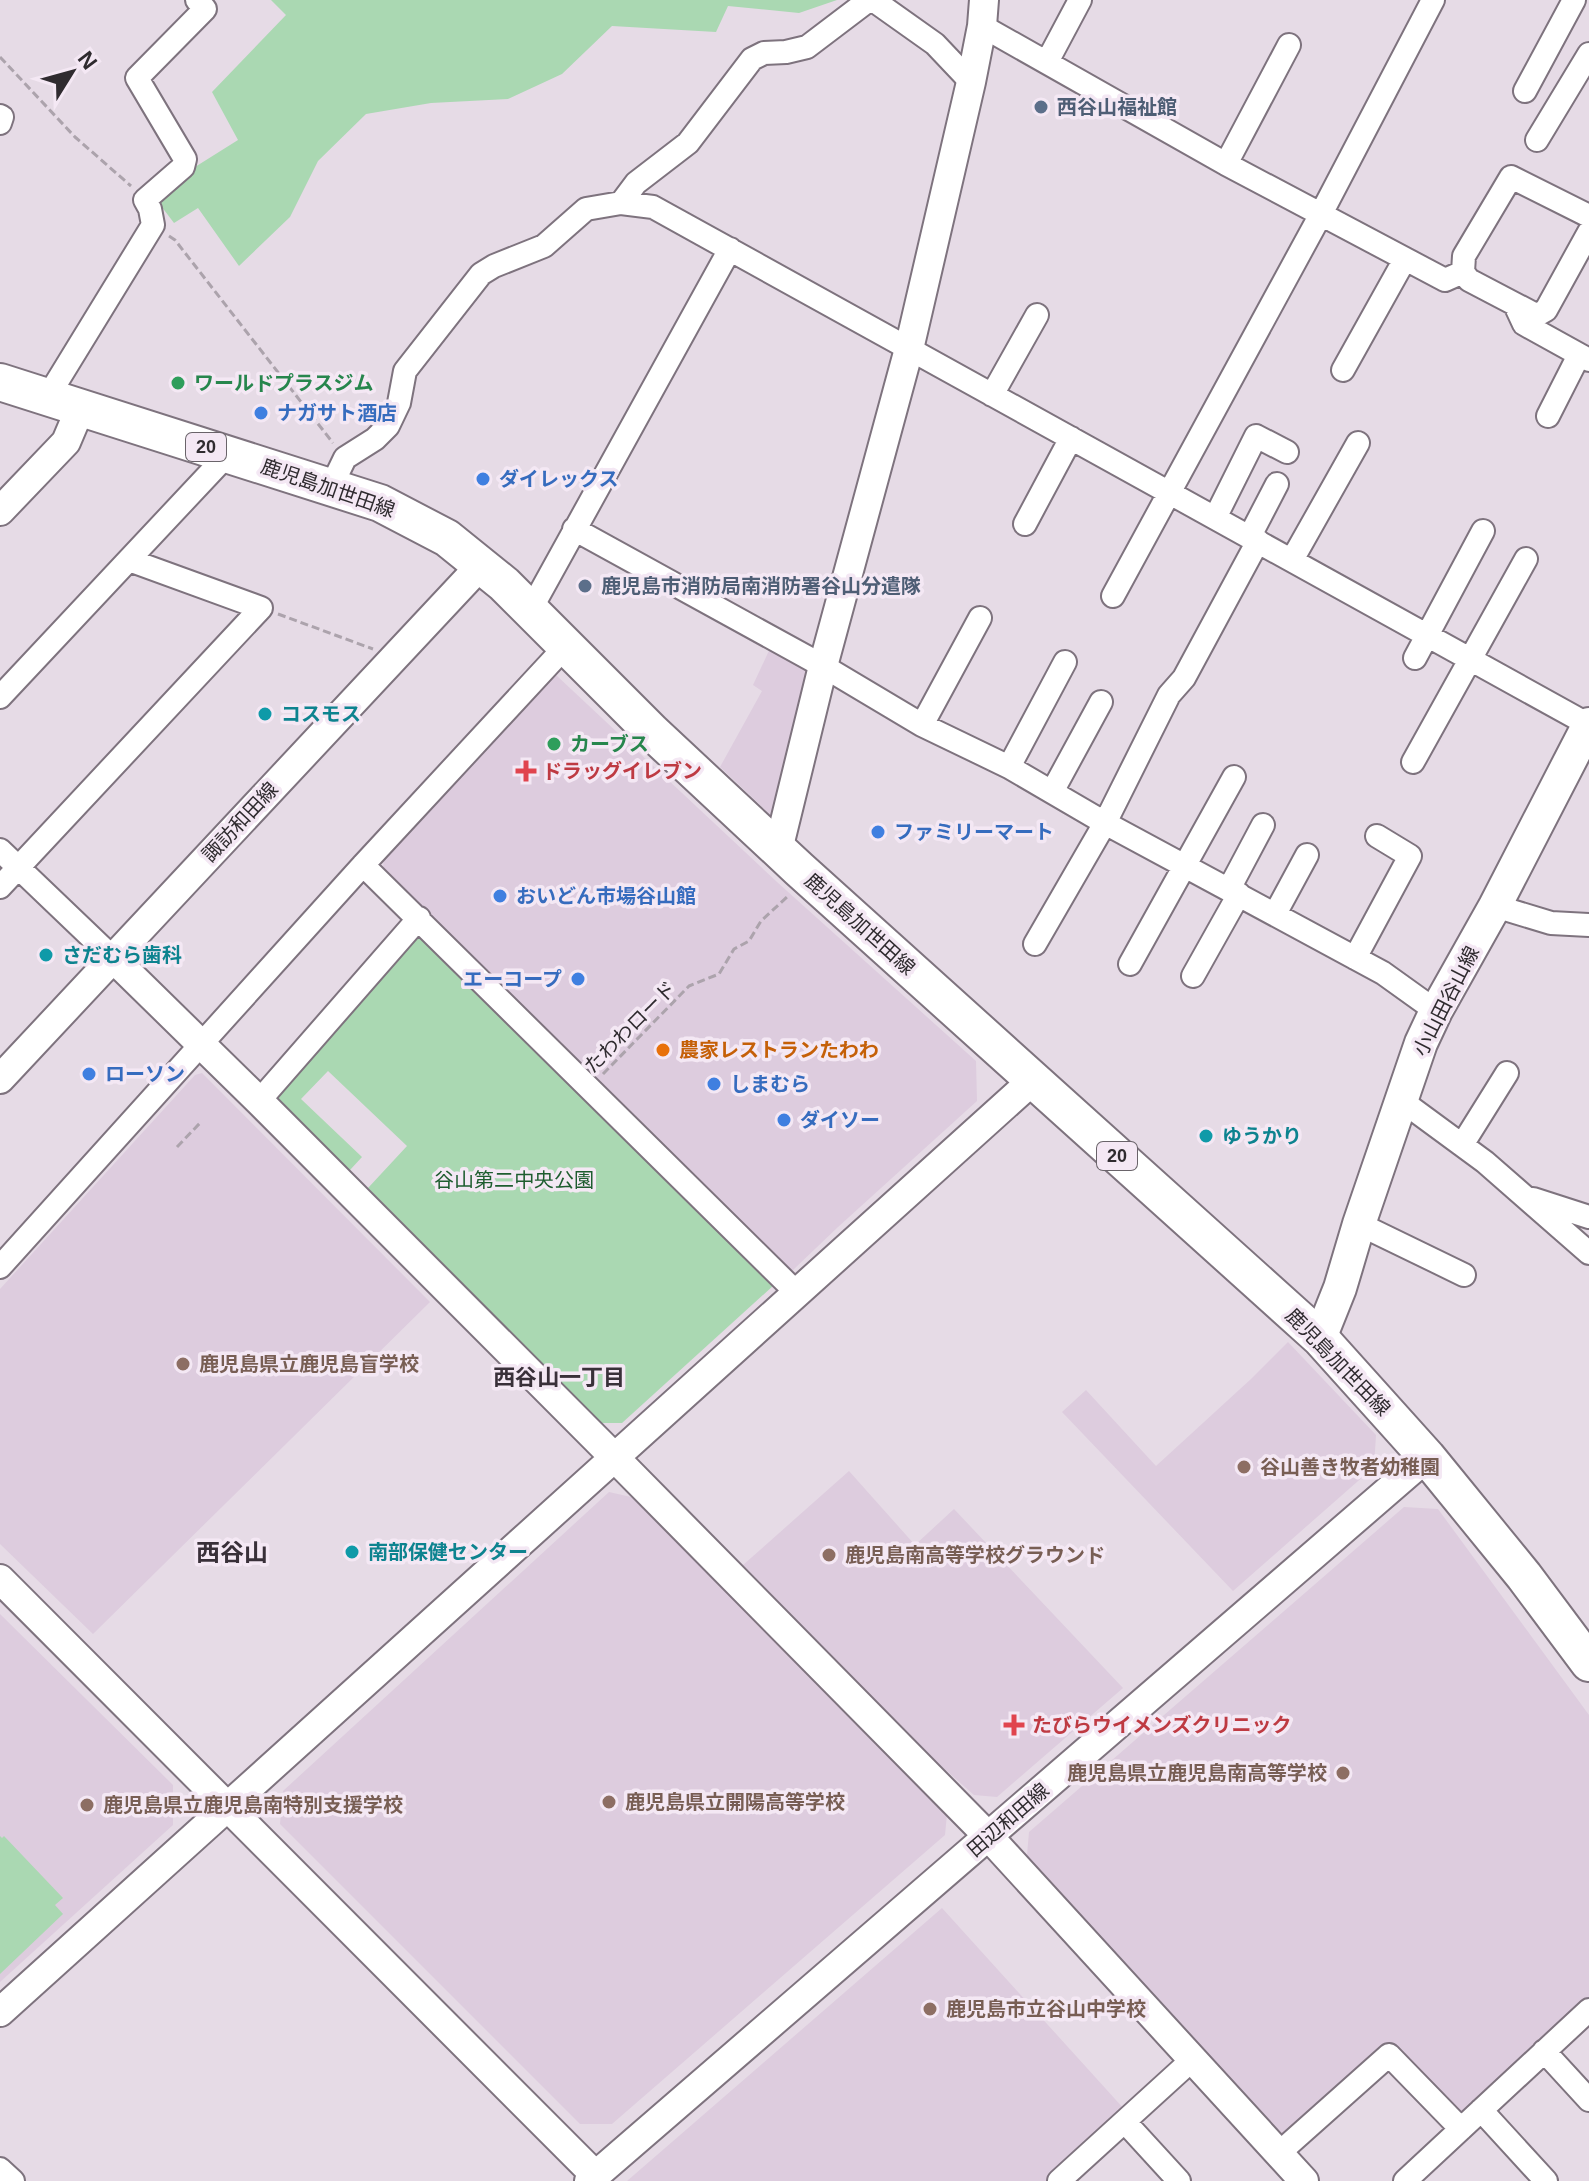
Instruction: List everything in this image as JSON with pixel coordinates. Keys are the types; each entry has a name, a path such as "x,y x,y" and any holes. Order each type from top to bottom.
{"main road":[{"name":"鹿児島加世田線","path":"0,382 228,454 338,472 380,503 447,538 481,565 778,850 1320,1338 1427,1457 1524,1576 1589,1663"},
{"name":"小山田谷山線","path":"1320,1338 1340,1288 1421,1043 1588,730"}],"street":[{"path":"0,511 66,442 64,404 153,225 145,200 183,167 185,159 137,78 205,9 197,0"},
{"path":"621,203 636,183 688,143 752,59 764,53 807,47 871,0 935,44 971,82"},
{"path":"1047,62 1080,0"},
{"path":"1108,593 1321,214 1433,0"},
{"path":"1525,91 1574,0"},
{"path":"778,850 823,666 909,349 971,82 983,13 1047,62 1226,164 1445,280 1463,272"},
{"path":"1226,164 1289,45"},
{"path":"1537,140 1589,54"},
{"path":"0,116 0,123"},
{"path":"1589,216 1511,177 1464,256 1463,272 1469,280 1539,314 1546,310 1589,232"},
{"path":"338,472 388,426 399,403 405,371 481,274 544,246 586,209 621,203 653,207 1471,659 1588,730"},
{"path":"530,611 730,249"},
{"path":"1343,370 1405,259"},
{"path":"1515,304 1524,324 1584,358 1548,416"},
{"path":"992,395 1037,315"},
{"path":"1215,518 1256,436 1287,452"},
{"path":"1025,524 1071,438"},
{"path":"1292,560 1358,443"},
{"path":"0,697 228,454"},
{"path":"1035,944 1105,823 1169,695 1184,678 1254,539 1277,484"},
{"path":"574,529 823,666 922,725 1009,767 1105,823 1383,973 1436,1011"},
{"path":"1415,658 1483,531"},
{"path":"1413,762 1526,559"},
{"path":"0,887 261,608 129,560"},
{"name":"諏訪和田線","path":"0,1079 481,565"},
{"path":"922,725 980,618"},
{"path":"0,1267 363,865 565,647"},
{"path":"1009,767 1065,662"},
{"path":"1052,792 1101,702"},
{"path":"1130,964 1234,777"},
{"path":"1193,976 1263,825"},
{"path":"1355,958 1410,856 1377,836"},
{"path":"0,850 259,1101 989,1837 1304,2181"},
{"path":"1275,914 1307,855"},
{"path":"363,865 797,1293"},
{"path":"1495,906 1551,923 1589,925"},
{"path":"259,1101 419,918"},
{"path":"1462,1145 1507,1073"},
{"path":"0,2012 1033,1080"},
{"path":"1402,1101 1485,1162 1589,1253"},
{"path":"1524,1196 1589,1217"},
{"path":"1359,1224 1464,1275"},
{"name":"田辺和田線","path":"593,2178 1427,1457"},
{"path":"0,1579 593,2178"},
{"path":"1417,2177 1461,2129 1589,2010"},
{"path":"1544,2051 1589,2100"},
{"path":"1279,2153 1389,2055 1461,2129"},
{"path":"1061,2180 1193,2059"},
{"path":"1481,2110 1546,2181"},
{"path":"1125,2122 1179,2181"},
{"path":"0,2169 13,2181"}],"path":[{"path":"0,57 75,137 145,200"},
{"path":"153,225 175,240 338,472"},
{"path":"261,608 395,657"},
{"name":"たわわロード","path":"589,1087 689,986 719,974 734,949 749,941 761,921 793,892"},
{"path":"177,1147 200,1123"}],"shaded area":[{"path":"773,642 812,663 774,818 720,767 762,691 753,685"},
{"path":"548,675 556,675 777,882 976,1061 977,1101 793,1270 785,1269 383,869 384,855"},
{"name":"鹿児島県立鹿児島盲学校","path":"202,1073 430,1302 93,1634 0,1544 0,1289 195,1075"},
{"name":"谷山善き牧者幼稚園","path":"1288,1342 1376,1435 1374,1467 1233,1591 1062,1412 1086,1390 1156,1466"},
{"path":"849,1471 915,1545 954,1509 1123,1688 997,1797 974,1795 923,1750 743,1565"},
{"name":"鹿児島県立開陽高等学校","path":"609,1492 631,1497 947,1814 945,1835 612,2124 580,2124 280,1824 283,1791"},
{"name":"鹿児島県立鹿児島南高等学校","path":"1404,1507 1438,1509 1589,1715 1589,1997 1465,2112 1456,2111 1388,2043 1290,2134 1280,2134 1027,1855 1029,1832"},
{"name":"鹿児島県立鹿児島南特別支援学校","path":"0,1614 173,1785 173,1825 0,1982"},
{"name":"鹿児島市立谷山中学校","path":"942,1908 1125,2110 1046,2181 627,2181"}],"green space":[{"path":"271,0 837,0 799,13 728,6 716,32 612,26 562,74 508,99 431,103 366,114 318,161 290,217 239,266 198,208 174,223 152,194 238,140 212,92 286,15"},
{"name":"谷山第二中央公園","path":"415,934 427,936 774,1285 622,1423 600,1423 368,1188 407,1146 328,1071 301,1099 362,1157 350,1170 276,1101 276,1088"},
{"path":"0,1836 4,1836 63,1898 55,1905 63,1914 0,1974"}],"place":[{"name":"西谷山福祉館","path":"1041,107"},
{"name":"ワールドプラスジム","path":"178,383"},
{"name":"ナガサト酒店","path":"261,413"},
{"name":"ダイレックス","path":"483,479"},
{"name":"鹿児島市消防局南消防署谷山分遣隊","path":"585,586"},
{"name":"コスモス","path":"265,714"},
{"name":"カーブス","path":"554,744"},
{"name":"ドラッグイレブン","path":"526,771"},
{"name":"ファミリーマート","path":"878,832"},
{"name":"おいどん市場谷山館","path":"500,896"},
{"name":"さだむら歯科","path":"46,955"},
{"name":"エーコープ","path":"578,979"},
{"name":"農家レストランたわわ","path":"663,1050"},
{"name":"ローソン","path":"89,1074"},
{"name":"しまむら","path":"714,1084"},
{"name":"ダイソー","path":"784,1120"},
{"name":"ゆうかり","path":"1206,1136"},
{"name":"鹿児島県立鹿児島盲学校","path":"183,1364"},
{"name":"谷山善き牧者幼稚園","path":"1244,1467"},
{"name":"南部保健センター","path":"352,1552"},
{"name":"鹿児島南高等学校グラウンド","path":"829,1555"},
{"name":"たびらウイメンズクリニック","path":"1014,1725"},
{"name":"鹿児島県立鹿児島南高等学校","path":"1343,1773"},
{"name":"鹿児島県立開陽高等学校","path":"609,1802"},
{"name":"鹿児島県立鹿児島南特別支援学校","path":"87,1805"},
{"name":"鹿児島市立谷山中学校","path":"930,2009"}],"district":[{"name":"西谷山一丁目","path":"559,1377"},
{"name":"西谷山","path":"232,1553"}]}
